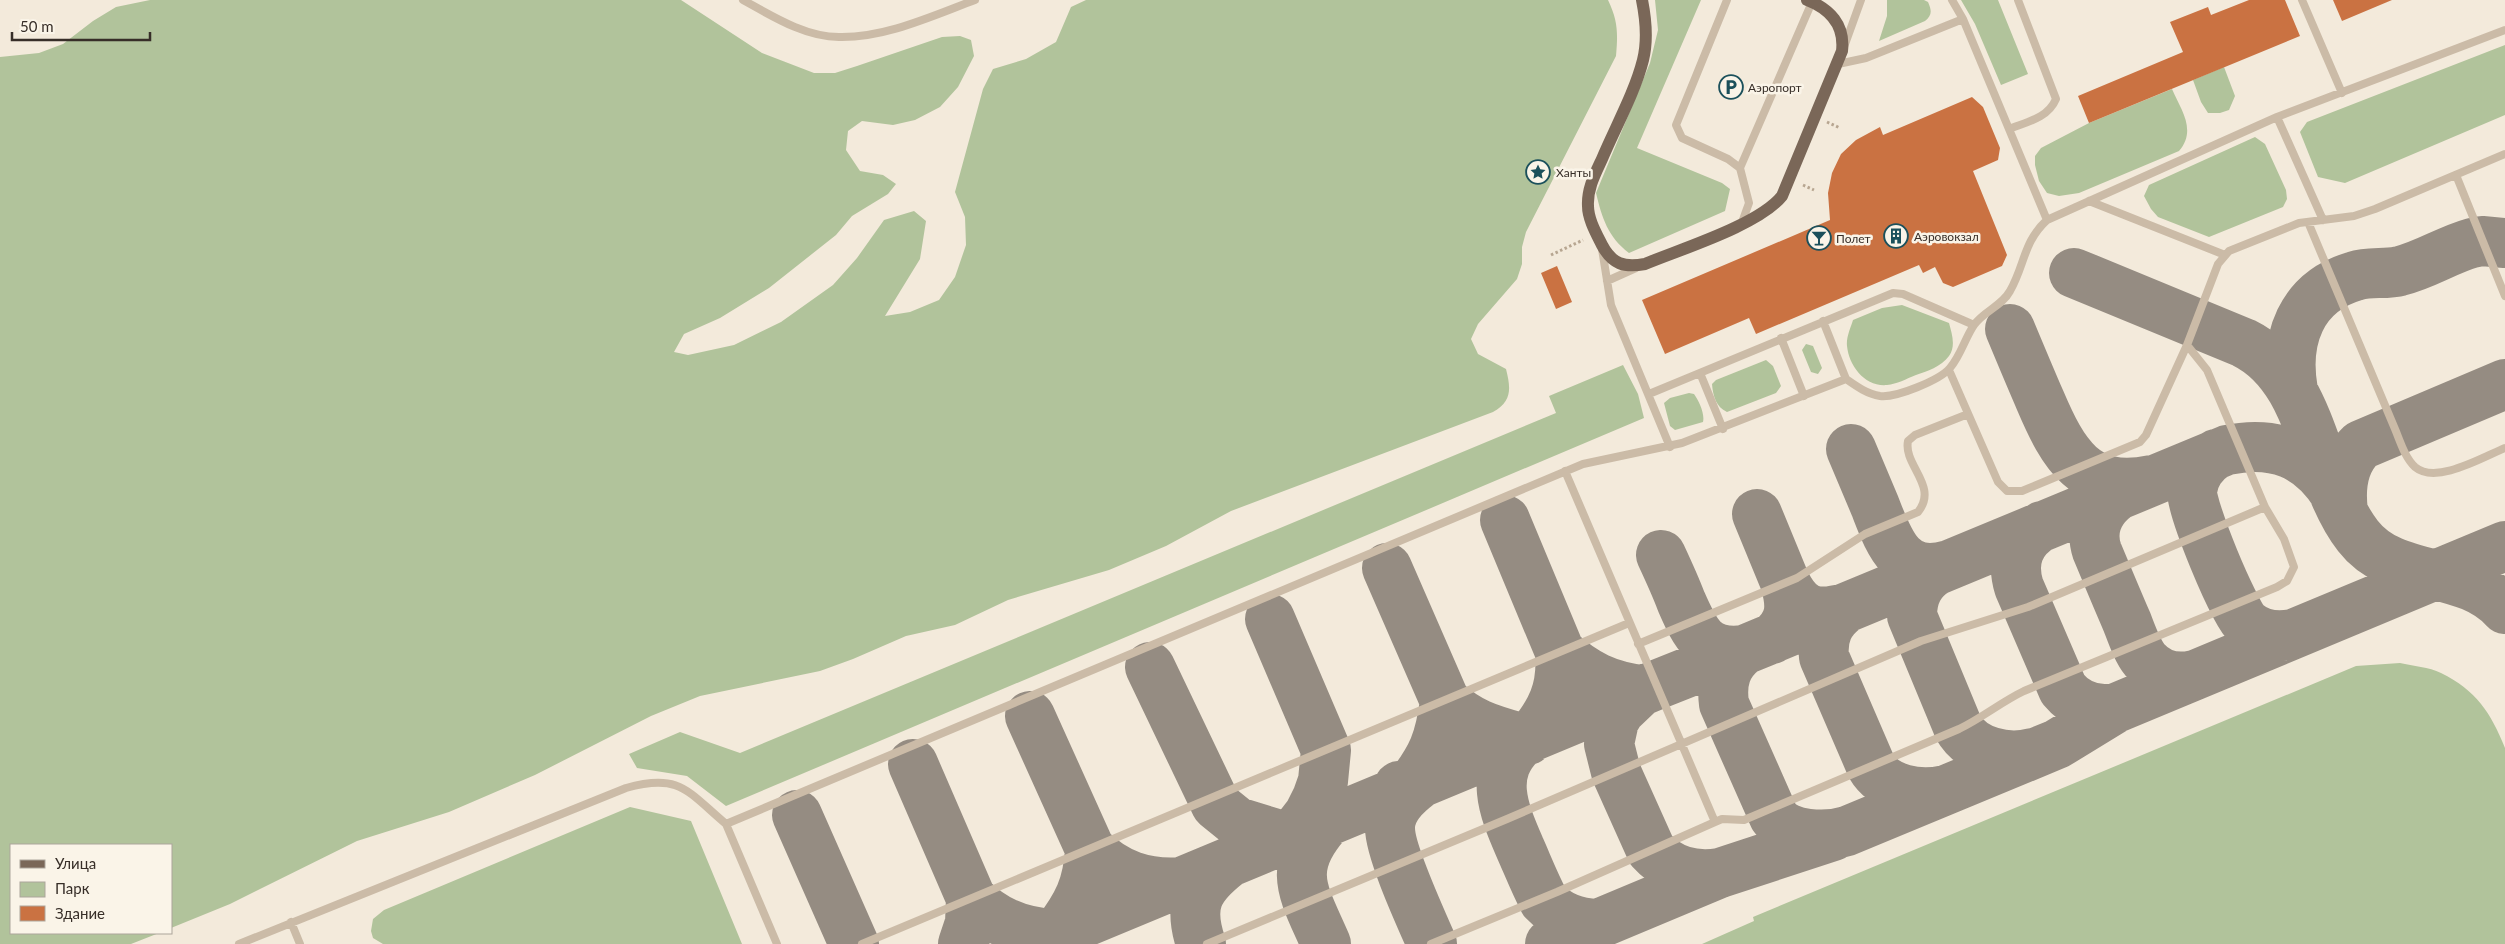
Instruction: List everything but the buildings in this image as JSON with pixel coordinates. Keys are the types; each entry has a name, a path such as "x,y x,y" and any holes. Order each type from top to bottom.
{"main road":[{"path":"1642,0 1646,18 1646,39 1642,62 1589,193 1589,216 1602,245 1614,262 1632,266 1645,264 1764,214 1782,196 1842,51 1843,34 1840,26 1828,12 1809,1"}],"lane":[{"path":"743,0 775,18 808,31 838,37 872,34 930,17 975,0"},
{"path":"1728,0 1676,125 1682,138 1728,159 1740,168"},
{"path":"1842,51 1861,0"},
{"path":"1952,0 1963,19 2046,220"},
{"path":"2009,129 2041,116 2051,109 2056,99 2018,0"},
{"path":"2302,0 2342,93"},
{"path":"1741,224 1749,203 1740,168 1809,1"},
{"path":"1838,64 1866,58 1963,19"},
{"path":"1823,321 1846,379 1866,392 1889,396 1932,381 1949,370 1974,325 2005,300 2018,273 2028,242 2046,220 2277,117 2505,30"},
{"path":"2277,117 2323,220"},
{"path":"1949,370 1998,482 2007,491 2022,491 2140,442 2146,435 2187,345 2218,264 2229,251 2270,233 2308,222 2354,216 2374,210 2505,154"},
{"path":"2456,175 2505,296"},
{"path":"2089,201 2225,256"},
{"path":"2308,222 2408,458 2416,467 2428,473 2441,473 2505,448"},
{"path":"1602,245 1611,305 1670,446"},
{"path":"1606,281 1645,264"},
{"path":"1649,394 1893,293 1903,294 1974,325"},
{"path":"1781,338 1804,396"},
{"path":"1431,944 1557,892 1722,819 1738,821 1761,813 1978,721 2008,699 2024,691 2287,582 2292,574 2292,560 2284,539 2265,507 2207,370 2187,345"},
{"path":"1700,373 1723,429"},
{"path":"726,824 1565,471 1592,461 1670,446 1723,429 1846,379"},
{"path":"1638,644 1797,578 1864,534 1918,512 1922,506 1924,493 1908,449 1908,441 1915,435 1968,414"},
{"path":"1565,471 1715,822"},
{"path":"1207,944 1507,819 1921,641 2028,607 2265,507"},
{"path":"862,944 1629,623"},
{"path":"239,944 642,783 658,781 673,783 684,788 726,824 777,944"},
{"path":"292,922 300,944"}],"green space":[{"path":"150,0 681,0 762,53 814,73 835,73 942,37 960,36 971,40 974,56 958,87 940,107 915,120 893,125 862,121 848,131 846,150 860,171 883,175 896,184 888,194 852,216 836,235 769,288 720,318 684,334 674,352 688,355 734,345 781,322 833,285 857,258 884,220 914,211 926,221 920,259 885,316 910,312 939,300 955,277 966,245 965,217 955,192 983,89 993,69 1026,59 1056,42 1071,7 1086,0 1608,0 1615,21 1617,40 1616,56 1526,232 1522,247 1522,264 1517,279 1478,324 1471,339 1478,354 1506,369 1509,383 1507,399 1493,412 1231,511 1166,546 1109,570 1008,600 955,625 906,636 820,671 700,696 651,716 535,775 449,812 357,841 230,904 172,928 172,844 10,844 10,934 156,934 131,944 0,944 0,57 39,53 63,44 93,21 116,7"},
{"path":"1655,0 1701,0 1637,148 1722,183 1730,189 1725,211 1629,253 1611,234 1596,193 1650,63 1658,30"},
{"path":"1887,0 1924,0 1928,2 1931,10 1930,15 1925,21 1879,41 1887,16"},
{"path":"1961,0 1998,0 2028,74 2001,85 1975,24"},
{"path":"2505,45 2505,115 2345,183 2318,177 2300,132 2307,122"},
{"path":"2224,67 2235,96 2229,110 2220,113 2208,113 2201,102 2193,80"},
{"path":"2172,89 2183,112 2187,128 2187,135 2179,151 2079,193 2059,196 2047,193 2039,181 2035,165 2035,156 2041,148 2089,123"},
{"path":"2255,137 2265,144 2286,190 2287,199 2283,207 2209,237 2158,217 2151,209 2144,196 2149,185"},
{"path":"1902,305 1949,323 1953,340 1951,352 1946,360 1938,366 1902,381 1887,385 1872,383 1865,379 1855,368 1848,354 1847,339 1853,320 1882,308"},
{"path":"1806,344 1813,346 1822,368 1818,374 1811,372 1802,350"},
{"path":"1766,360 1773,366 1781,386 1776,393 1727,412 1723,410 1714,397 1712,384 1716,380"},
{"path":"1623,365 1638,394 1644,418 726,806 687,776 637,768 629,754 680,732 740,753 1556,413 1549,396"},
{"path":"1689,393 1694,394 1700,404 1703,422 1675,430 1670,426 1664,403 1670,398"},
{"path":"2400,663 2436,671 2464,687 2488,713 2505,748 2505,944 1702,944 1754,921 1753,917 2356,666"},
{"path":"630,807 691,821 742,944 383,944 373,938 371,931 373,919 384,910"}],"taxiway":[{"path":"2293,391 2291,354 2294,336 2300,320 2309,306 2336,283 2355,276 2400,271 2472,243 2482,241 2505,243"},
{"path":"2074,273 2244,343 2267,359 2285,380 2299,404 2331,486 2343,512 2358,536 2373,551 2391,561 2471,586 2489,595 2505,609"},
{"path":"2010,329 2049,420 2068,453 2080,466 2093,475 2109,481 2129,483 2152,480"},
{"path":"2343,512 2344,476 2350,459 2361,445 2505,384"},
{"path":"2336,495 2315,469 2290,453 2261,447 2227,450 1744,650 1733,661 1726,674 1723,688 1724,704 1774,817 1780,824 1808,834 1829,834 1847,831 2057,744 2116,708 2505,546"},
{"path":"1851,449 1886,532 1899,554 1908,562 1919,567 1933,568 1949,565"},
{"path":"2216,454 2200,470 2192,491 2198,517 2223,581 2241,615 2252,628 2269,634 2293,634"},
{"path":"2121,493 2108,504 2098,518 2095,534 2097,551 2135,642 2145,660 2156,669 2168,675 2194,675"},
{"path":"1757,514 1785,582"},
{"path":"1505,520 1560,652"},
{"path":"2042,526 2028,538 2019,552 2016,568 2019,587 2063,689 2080,704 2101,709 2116,708"},
{"path":"1661,555 1691,623 1703,639 1719,649 1730,651 1744,650"},
{"path":"1387,568 1445,701"},
{"path":"1937,570 1926,578 1918,589 1912,608 1912,616 1958,727 1972,743 1991,752 2012,755 2033,753"},
{"path":"1772,639 1779,633 1789,613 1789,599 1785,582 1796,600 1810,609 1826,612 1846,608"},
{"path":"1846,608 1835,618 1828,629 1824,642 1824,657 1871,766 1885,781 1894,786 1924,792 1945,790"},
{"path":"1150,667 1216,805 1237,822 1276,834 1292,836 1309,814 1317,798 1323,781 1326,750 1270,619"},
{"path":"1032,944 1744,650"},
{"path":"1399,786 1408,789 1424,767 1438,738 1445,701 1474,722 1528,740 1544,720 1558,689 1560,652 1579,667 1598,678 1619,686 1642,690"},
{"path":"1642,690 1620,711 1614,721 1609,744 1616,772 1651,850 1658,857 1682,871 1700,874 1720,873"},
{"path":"1030,716 1090,849"},
{"path":"1523,741 1512,753 1505,766 1502,779 1504,806 1514,834 1544,901 1568,918 1597,924"},
{"path":"913,764 971,898"},
{"path":"1418,785 1403,798 1395,809 1390,828 1395,853 1414,904 1432,944"},
{"path":"797,815 854,944"},
{"path":"1326,823 1313,840 1306,855 1302,868 1302,882 1311,910 1326,944"},
{"path":"1550,944 1720,873 1833,836"},
{"path":"963,944 970,923 971,898 989,914 1010,925 1032,931 1056,934 1076,904 1084,885 1090,849 1110,866 1132,876 1157,882 1183,882"},
{"path":"1201,944 1195,918 1198,898 1208,881 1227,864"}],"place":[{"name":"Аэропорт","path":"1731,87"},
{"name":"Ханты","path":"1538,172"},
{"name":"Аэровокзал","path":"1896,236"},
{"name":"Полет","path":"1819,238"}]}
